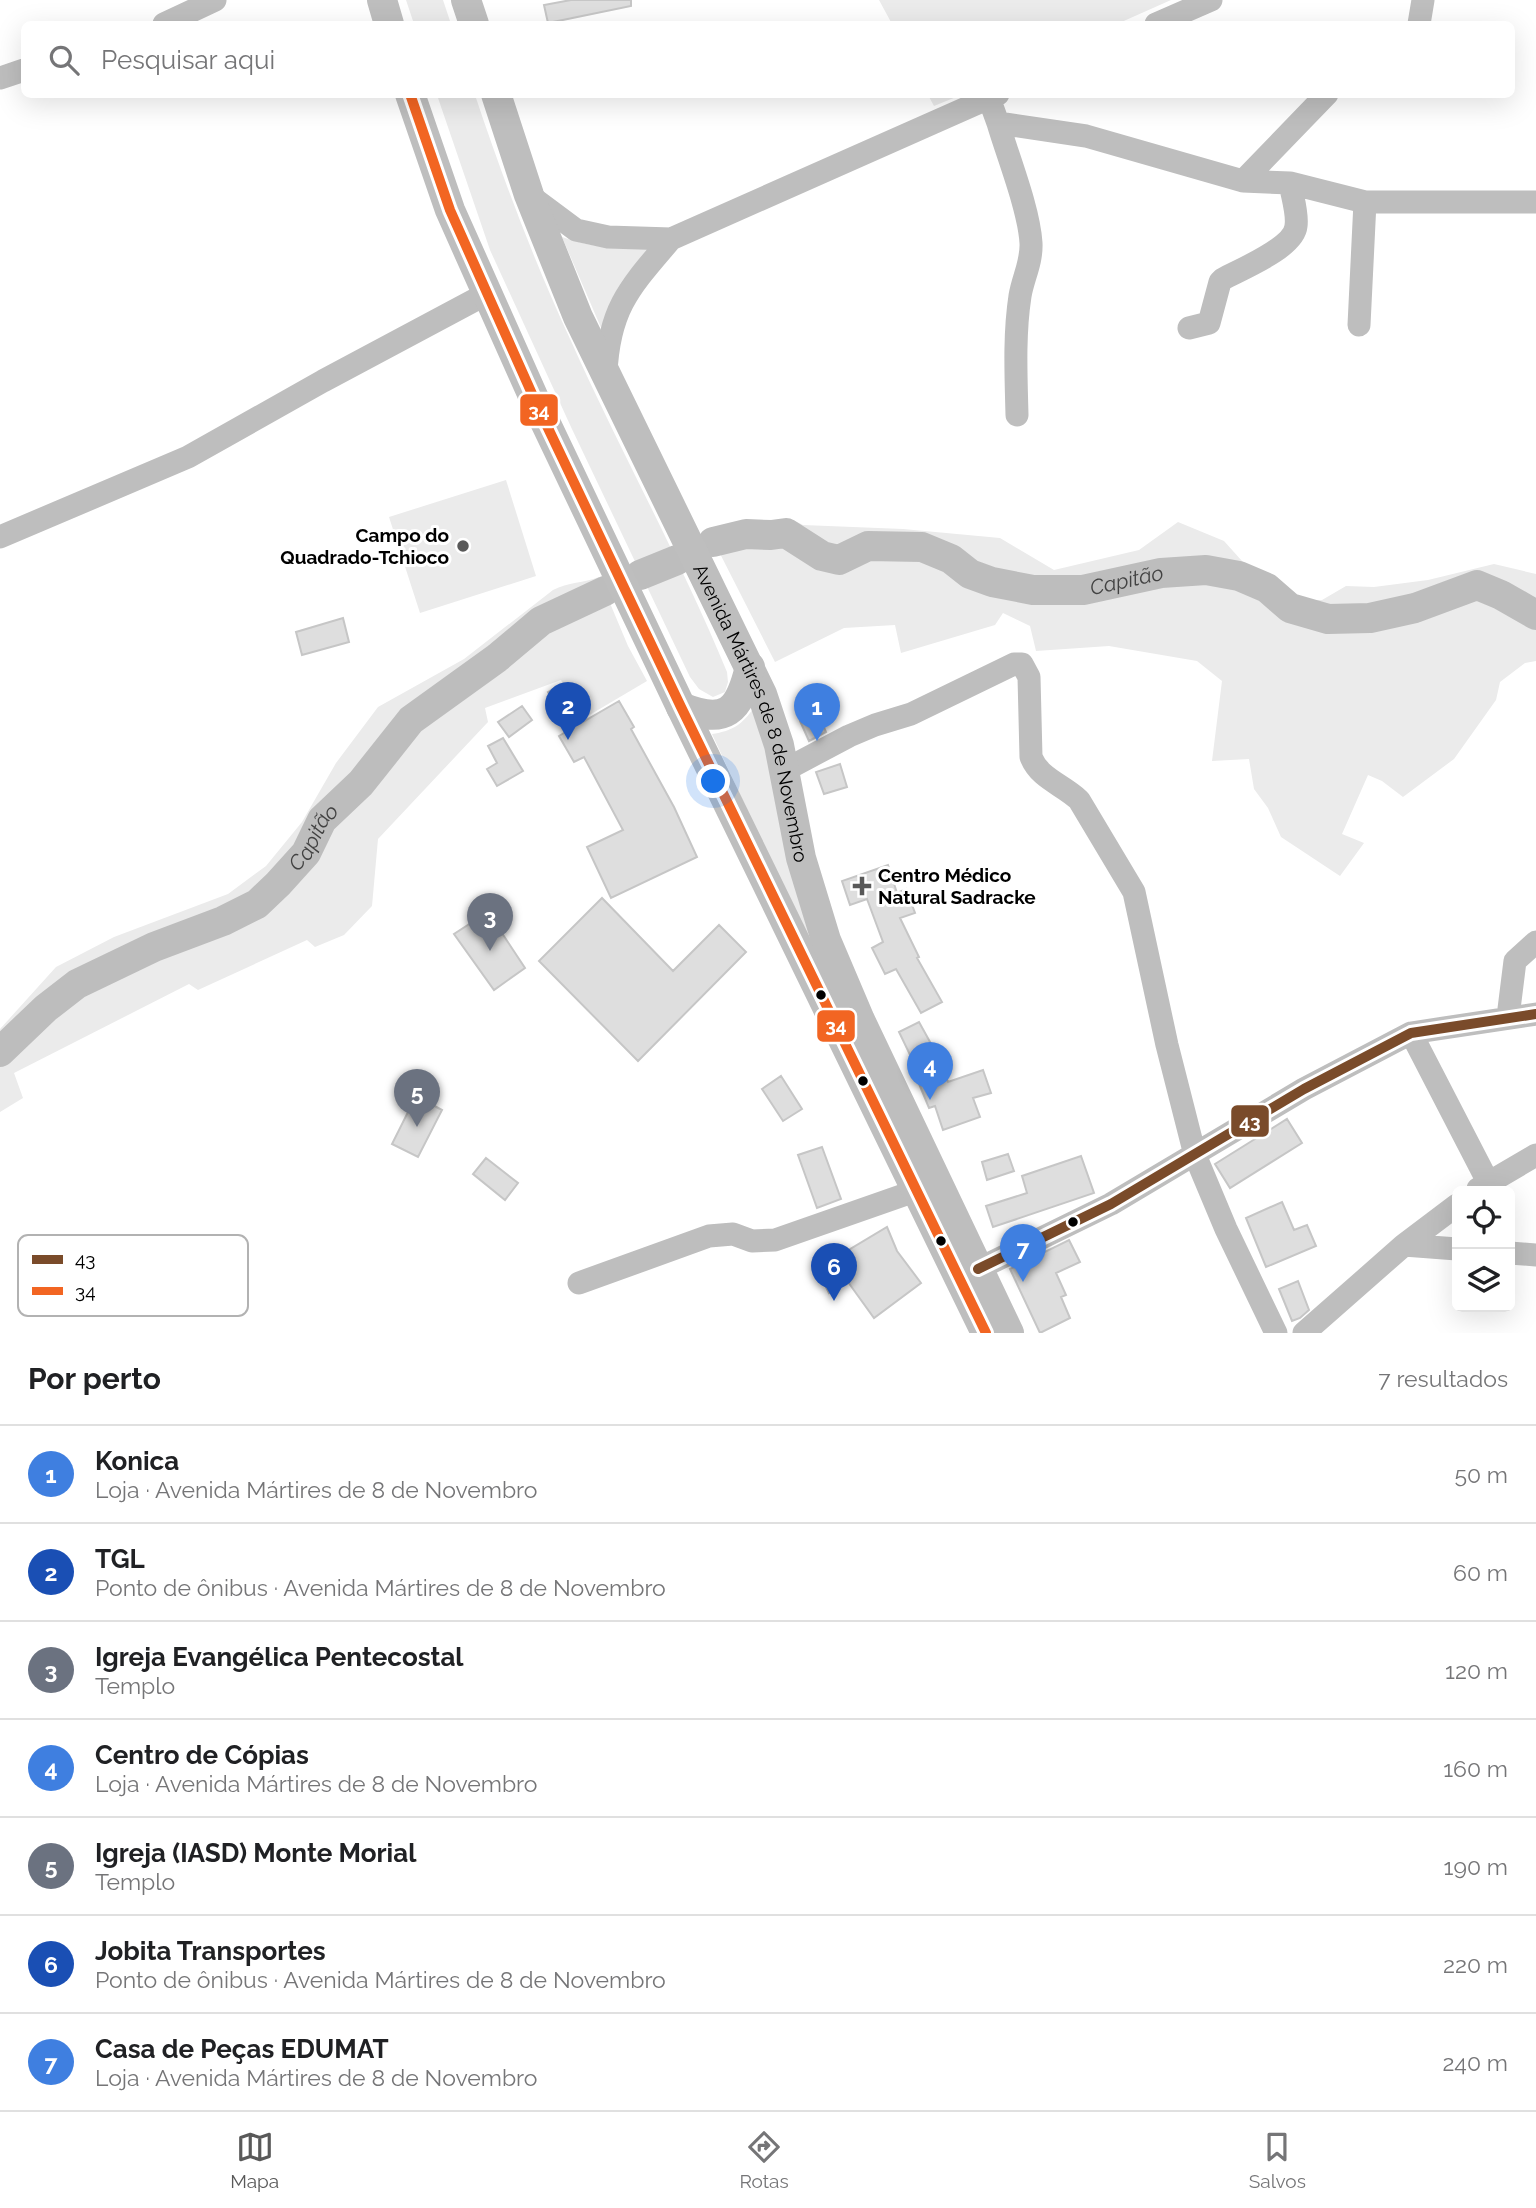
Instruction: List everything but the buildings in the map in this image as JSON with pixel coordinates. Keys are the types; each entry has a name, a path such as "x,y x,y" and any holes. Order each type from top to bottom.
{"main road":[{"path":"382,0 388,21"},
{"path":"466,0 473,21"},
{"name":"Avenida Mártires de 8 de Novembro","path":"411,98 450,210 486,294 681,707 986,1333"},
{"name":"Avenida Mártires de 8 de Novembro","path":"497,98 529,195 578,317 750,667 772,720 785,770 801,858 826,940 860,1020 1009,1333"},
{"path":"681,707 715,716 728,711 740,699 750,667"}],"street":[{"path":"170,21 215,0"},
{"path":"1163,21 1211,0"},
{"path":"1420,21 1423,0"},
{"path":"0,78 21,71"},
{"path":"606,374 607,344 616,312 629,288 671,239 988,98"},
{"path":"993,98 1031,244 1030,261 1020,296 1015,358 1017,415"},
{"path":"1243,181 1323,98"},
{"path":"998,123 1086,136 1243,181 1290,183 1365,202 1536,202"},
{"path":"1189,328 1209,323 1223,279 1262,260 1292,237 1297,224 1290,183"},
{"path":"529,195 576,230 608,237 671,239"},
{"path":"1359,326 1365,202"},
{"path":"0,537 188,457 486,294"},
{"path":"785,770 849,736 911,714 1014,664 1022,664 1029,677 1031,757 1036,769 1043,776 1068,789 1079,800 1134,892 1167,1045 1195,1155 1226,1229 1276,1333"},
{"path":"1508,1017 1514,961 1536,942"},
{"path":"978,1269 1111,1205 1304,1089 1412,1033 1536,1014"},
{"path":"1412,1033 1482,1186 1536,1155"},
{"path":"579,1283 709,1236 733,1234 752,1241 775,1240 918,1191"},
{"path":"1304,1333 1404,1245 1452,1209"},
{"path":"1404,1245 1452,1249"},
{"path":"1515,1253 1536,1255"}],"shaded area":[{"path":"406,0 443,0 450,21 413,21"},
{"path":"879,0 1171,0 1124,21 890,21"},
{"path":"438,98 476,98 520,220 557,311 727,672 725,692 713,697 699,689 690,677 490,250"},
{"path":"930,98 954,98 934,106"},
{"path":"562,237 608,247 655,246 635,265 621,284 610,304 602,330"},
{"name":"Campo do Quadrado-Tchioco","path":"506,480 536,576 420,613 389,517"},
{"path":"793,520 803,525 903,529 1000,538 1054,570 1139,550 1178,522 1224,541 1251,571 1294,600 1322,600 1346,586 1374,587 1428,580 1494,564 1536,574 1536,661 1525,663 1500,682 1496,700 1454,759 1403,797 1382,781 1368,775 1342,834 1364,843 1340,876 1281,837 1268,808 1254,789 1249,759 1212,761 1222,681 1197,661 1109,646 1036,651 1030,626 1003,613 995,625 901,653 895,625 844,628 775,662 708,530"},
{"path":"599,577 628,646 647,681 581,720 561,680 485,708 488,722 378,839 372,906 344,935 315,947 307,940 198,990 189,984 14,1073 23,1098 0,1112 0,1029 56,967 114,937 228,894 266,866 302,822 336,763 378,707 464,659 553,590"},
{"path":"755,706 817,953 712,734 737,726"}],"waterway":[{"name":"Capitão","path":"713,542 746,534 786,533 822,556 839,560 868,546 922,547 951,559 970,574 992,582 1033,590 1083,590 1161,573 1206,570 1239,576 1267,588 1290,608 1328,619 1370,618 1415,608 1477,585 1536,615"},
{"name":"Capitão","path":"640,575 677,560"},
{"name":"Capitão","path":"0,1052 46,1008 77,984 154,947 223,921 257,904 306,853 322,820 361,783 411,720 497,658 541,621 605,591"}],"transit line":[{"name":"34","path":"411,98 450,210 537,405 986,1333"},
{"name":"43","path":"978,1269 1111,1204 1304,1089 1411,1033 1536,1014"}],"place":[{"name":"Campo do Quadrado-Tchioco","path":"463,546"},
{"name":"TGL","path":"568,740"},
{"name":"Konica","path":"817,741"},
{"name":"Centro Médico Natural Sadracke","path":"862,886"},
{"name":"Igreja Evangélica Pentecostal","path":"490,951"},
{"name":"Centro de Cópias","path":"930,1100"},
{"name":"Igreja (IASD) Monte Morial","path":"417,1127"},
{"name":"Casa de Peças EDUMAT","path":"1023,1282"},
{"name":"Jobita Transportes","path":"834,1301"}]}
